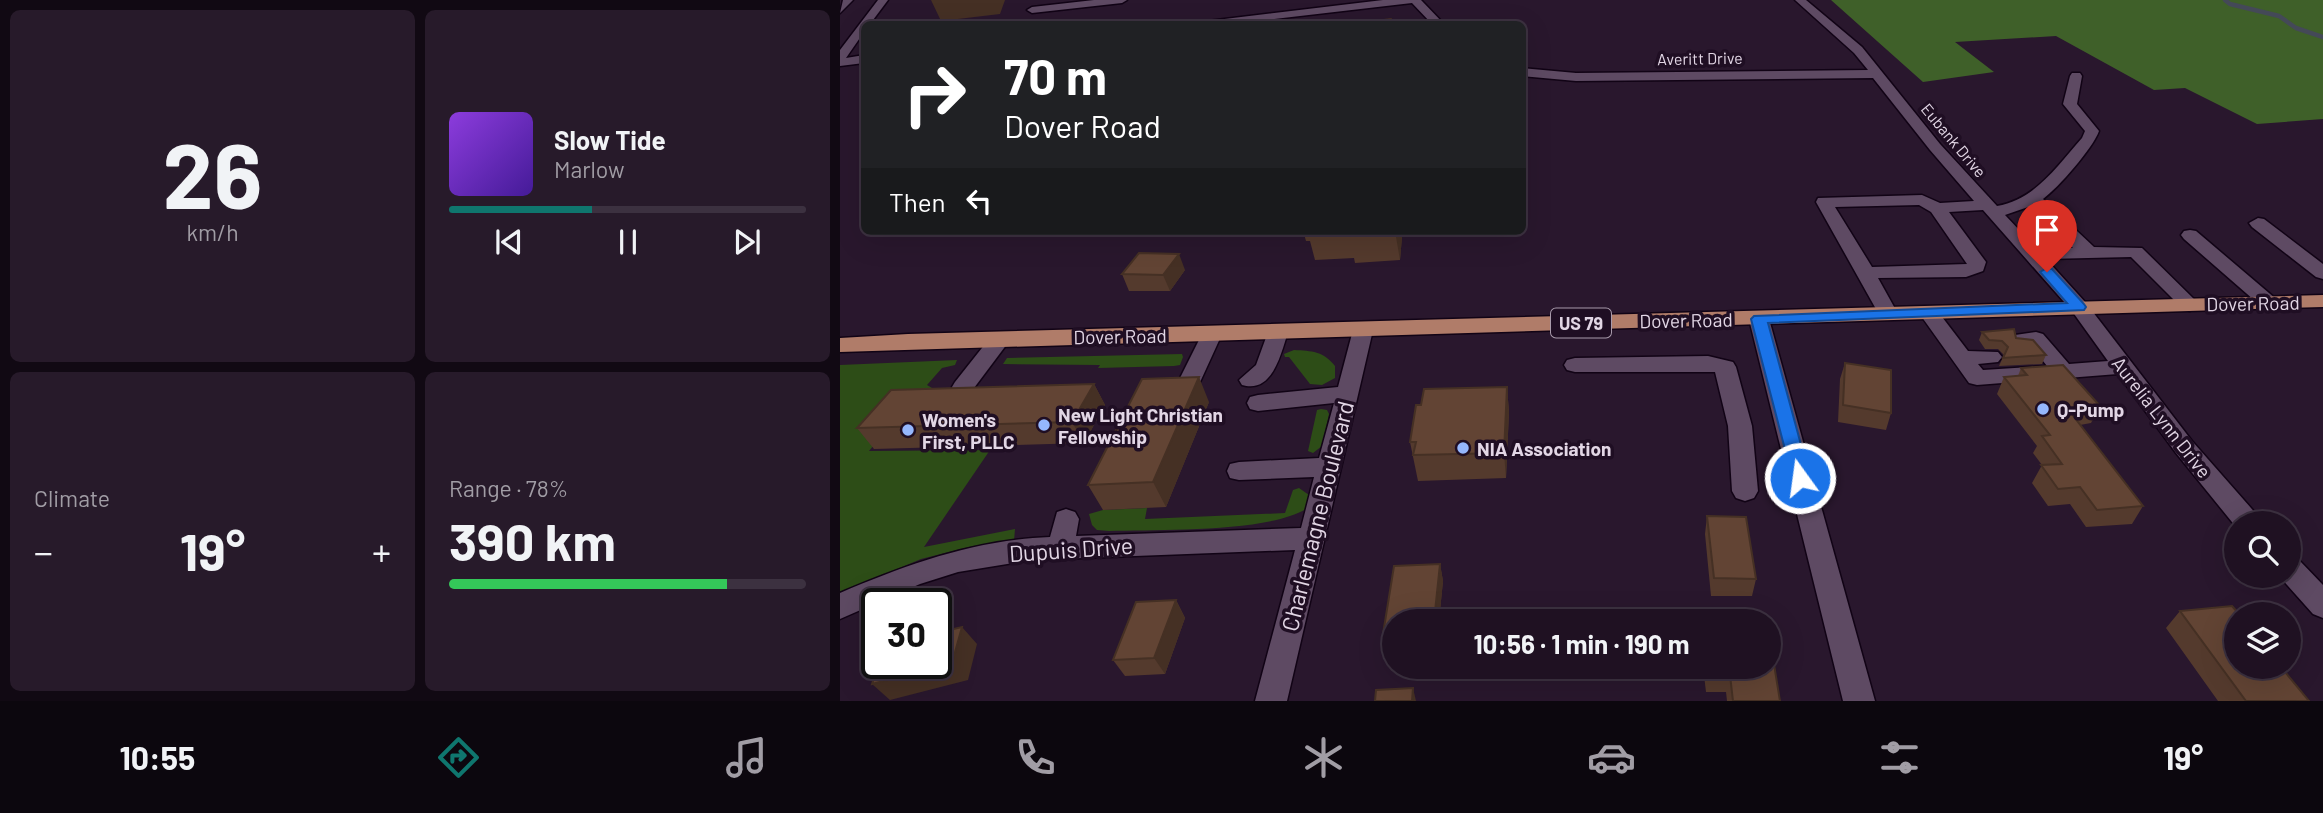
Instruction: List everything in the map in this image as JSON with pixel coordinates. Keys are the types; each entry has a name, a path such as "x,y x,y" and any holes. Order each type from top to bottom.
{"main road":[{"name":"Dover Road","path":"840,345 2323,301"}],"street":[{"path":"840,10 848,0"},
{"path":"868,21 883,0"},
{"path":"1032,10 1122,0"},
{"path":"1234,21 1413,0 1435,21"},
{"name":"Eubank Drive","path":"1800,0 1858,50 1935,147 2079,307"},
{"path":"840,60 861,31"},
{"path":"840,60 861,59"},
{"name":"Averitt Drive","path":"1526,72 1576,77 1878,74"},
{"path":"1937,208 1989,209 2023,206 2065,171 2092,131 2070,104 2076,76"},
{"path":"2033,199 2088,252"},
{"path":"1866,273 1966,271 1976,267 1977,262 1937,208 1922,200 1824,202 1888,314"},
{"path":"2258,223 2323,272"},
{"path":"2190,234 2269,303"},
{"path":"2031,254 2136,252 2190,305"},
{"name":"Aurelia Lynn Drive","path":"2079,307 2184,447 2239,511"},
{"path":"1929,313 1978,378 2123,366"},
{"path":"1759,319 1859,701"},
{"name":"Charlemagne Boulevard","path":"1271,701 1363,330"},
{"path":"1250,380 1265,369 1278,332"},
{"path":"1190,380 1212,334"},
{"path":"962,387 1000,339"},
{"path":"2034,349 2062,370"},
{"path":"1959,352 1986,350"},
{"path":"1575,365 1708,363 1725,368 1740,426 1745,491"},
{"path":"1258,403 1347,394"},
{"path":"1240,471 1329,467"},
{"path":"1061,548 1066,519"},
{"name":"Dupuis Drive","path":"840,606 914,574 958,561 1031,549 1311,538"},
{"path":"2301,581 2323,604"}],"green space":[{"path":"1831,0 2323,0 2323,119 2257,124 2185,88 2154,90 2056,36 1955,42 1994,72 1923,82"},
{"path":"1294,350 1326,357 1335,366 1335,378 1322,385 1310,384 1289,357 1285,357 1284,354"},
{"path":"1182,354 1180,365 1174,366 1098,368 1100,365 1003,364 1007,358"},
{"path":"957,360 955,365 942,368 927,385 932,388 917,406 905,407 869,451 990,450 924,547 1015,529 1014,541 973,546 921,559 840,593 840,365"},
{"path":"1317,410 1327,410 1329,414 1322,446 1313,453 1308,451"},
{"path":"1299,488 1309,495 1306,509 1288,517 1239,526 1109,531 1097,530 1092,525 1089,514 1103,510 1147,508 1145,519 1285,513 1293,490"}],"building":[{"path":"1139,253 1179,254 1163,275 1122,274"},
{"path":"2014,329 2016,338 2033,340 2046,355 2003,358 2008,347 2002,341 1989,340 1982,332"},
{"path":"1845,363 1891,370 1891,413 1843,405"},
{"path":"2063,365 2100,406 2068,409 2143,506 2097,510 2080,487 2058,489 2041,465 2062,464 2042,436 2050,435 2004,377 2027,375 2021,368"},
{"path":"1199,377 1153,482 1088,485 1142,379"},
{"path":"1094,384 1072,422 857,428 891,390"},
{"path":"1507,387 1504,453 1413,455 1416,442 1410,442 1416,405 1421,405 1424,389"},
{"path":"1707,516 1746,517 1756,579 1714,578"},
{"path":"1440,564 1435,609 1387,609 1394,566"},
{"path":"1176,600 1154,658 1113,660 1136,602"},
{"path":"2224,607 2224,671 2180,611"},
{"path":"962,627 952,663 952,629"},
{"path":"874,679 891,679 872,684"},
{"path":"1730,679 1776,679 1780,701 1733,701"},
{"path":"2230,679 2291,679 2309,701 2246,701"},
{"path":"1413,688 1412,701 1375,701 1376,690"}],"waterway":[{"path":"2225,0 2230,4 2279,16 2296,28 2323,37"}],"place":[{"name":"Q-Pump","path":"2043,409"},
{"name":"New Light Christian Fellowship","path":"1044,425"},
{"name":"Women's First, PLLC","path":"908,430"},
{"name":"NIA Association","path":"1463,448"}],"route":[{"path":"1800,478 1759,319 2079,307 2047,272"}]}
